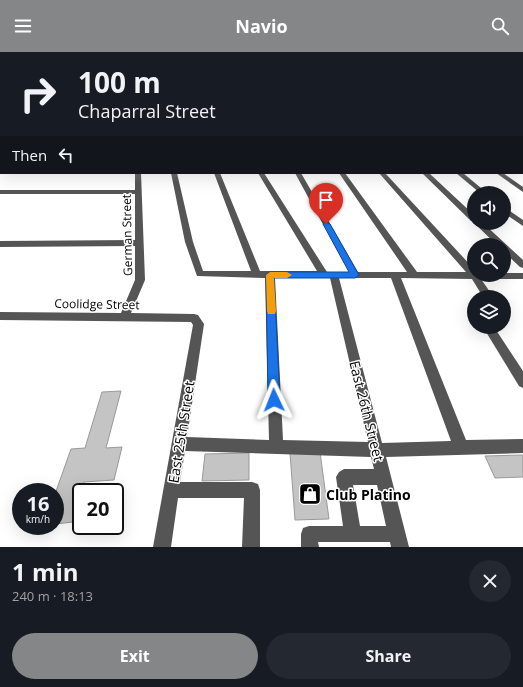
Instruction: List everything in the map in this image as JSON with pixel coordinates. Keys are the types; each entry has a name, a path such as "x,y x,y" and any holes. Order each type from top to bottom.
{"street":[{"name":"German Street","path":"124,318 140,280 138,174"},
{"path":"174,174 190,242 200,274 467,275"},
{"path":"216,174 257,275"},
{"name":"East 26th Street","path":"262,174 329,275 377,450 399,540"},
{"path":"299,174 355,275"},
{"path":"343,174 415,276"},
{"path":"383,174 467,267"},
{"path":"426,174 467,212"},
{"path":"461,174 476,186"},
{"path":"500,174 523,190"},
{"path":"0,192 138,192"},
{"path":"511,215 523,224"},
{"path":"486,230 494,238"},
{"path":"0,244 139,243"},
{"path":"511,254 523,265"},
{"path":"270,275 276,447"},
{"path":"395,276 461,447"},
{"path":"519,276 523,285"},
{"name":"Coolidge Street","path":"0,316 194,318"},
{"name":"East 25th Street","path":"162,547 199,324 194,318"},
{"path":"492,334 523,382"},
{"path":"179,444 377,450 523,446"},
{"path":"353,534 344,477 383,477"},
{"path":"171,490 252,490 251,547"},
{"path":"310,547 308,534 353,534 399,540"}],"building":[{"path":"121,391 106,448 122,447 114,480 72,483 72,522 64,523 64,483 59,483 71,449 85,448 102,392"},
{"path":"320,452 329,519 295,520 290,453"},
{"path":"249,453 249,480 202,481 205,454"},
{"path":"523,455 523,477 495,478 485,456"}],"slow traffic":[{"path":"271,311 270,275 287,275"}],"place":[{"name":"Club Platino","path":"310,494"}],"route":[{"path":"274,400 270,275 355,275 326,224"}]}
